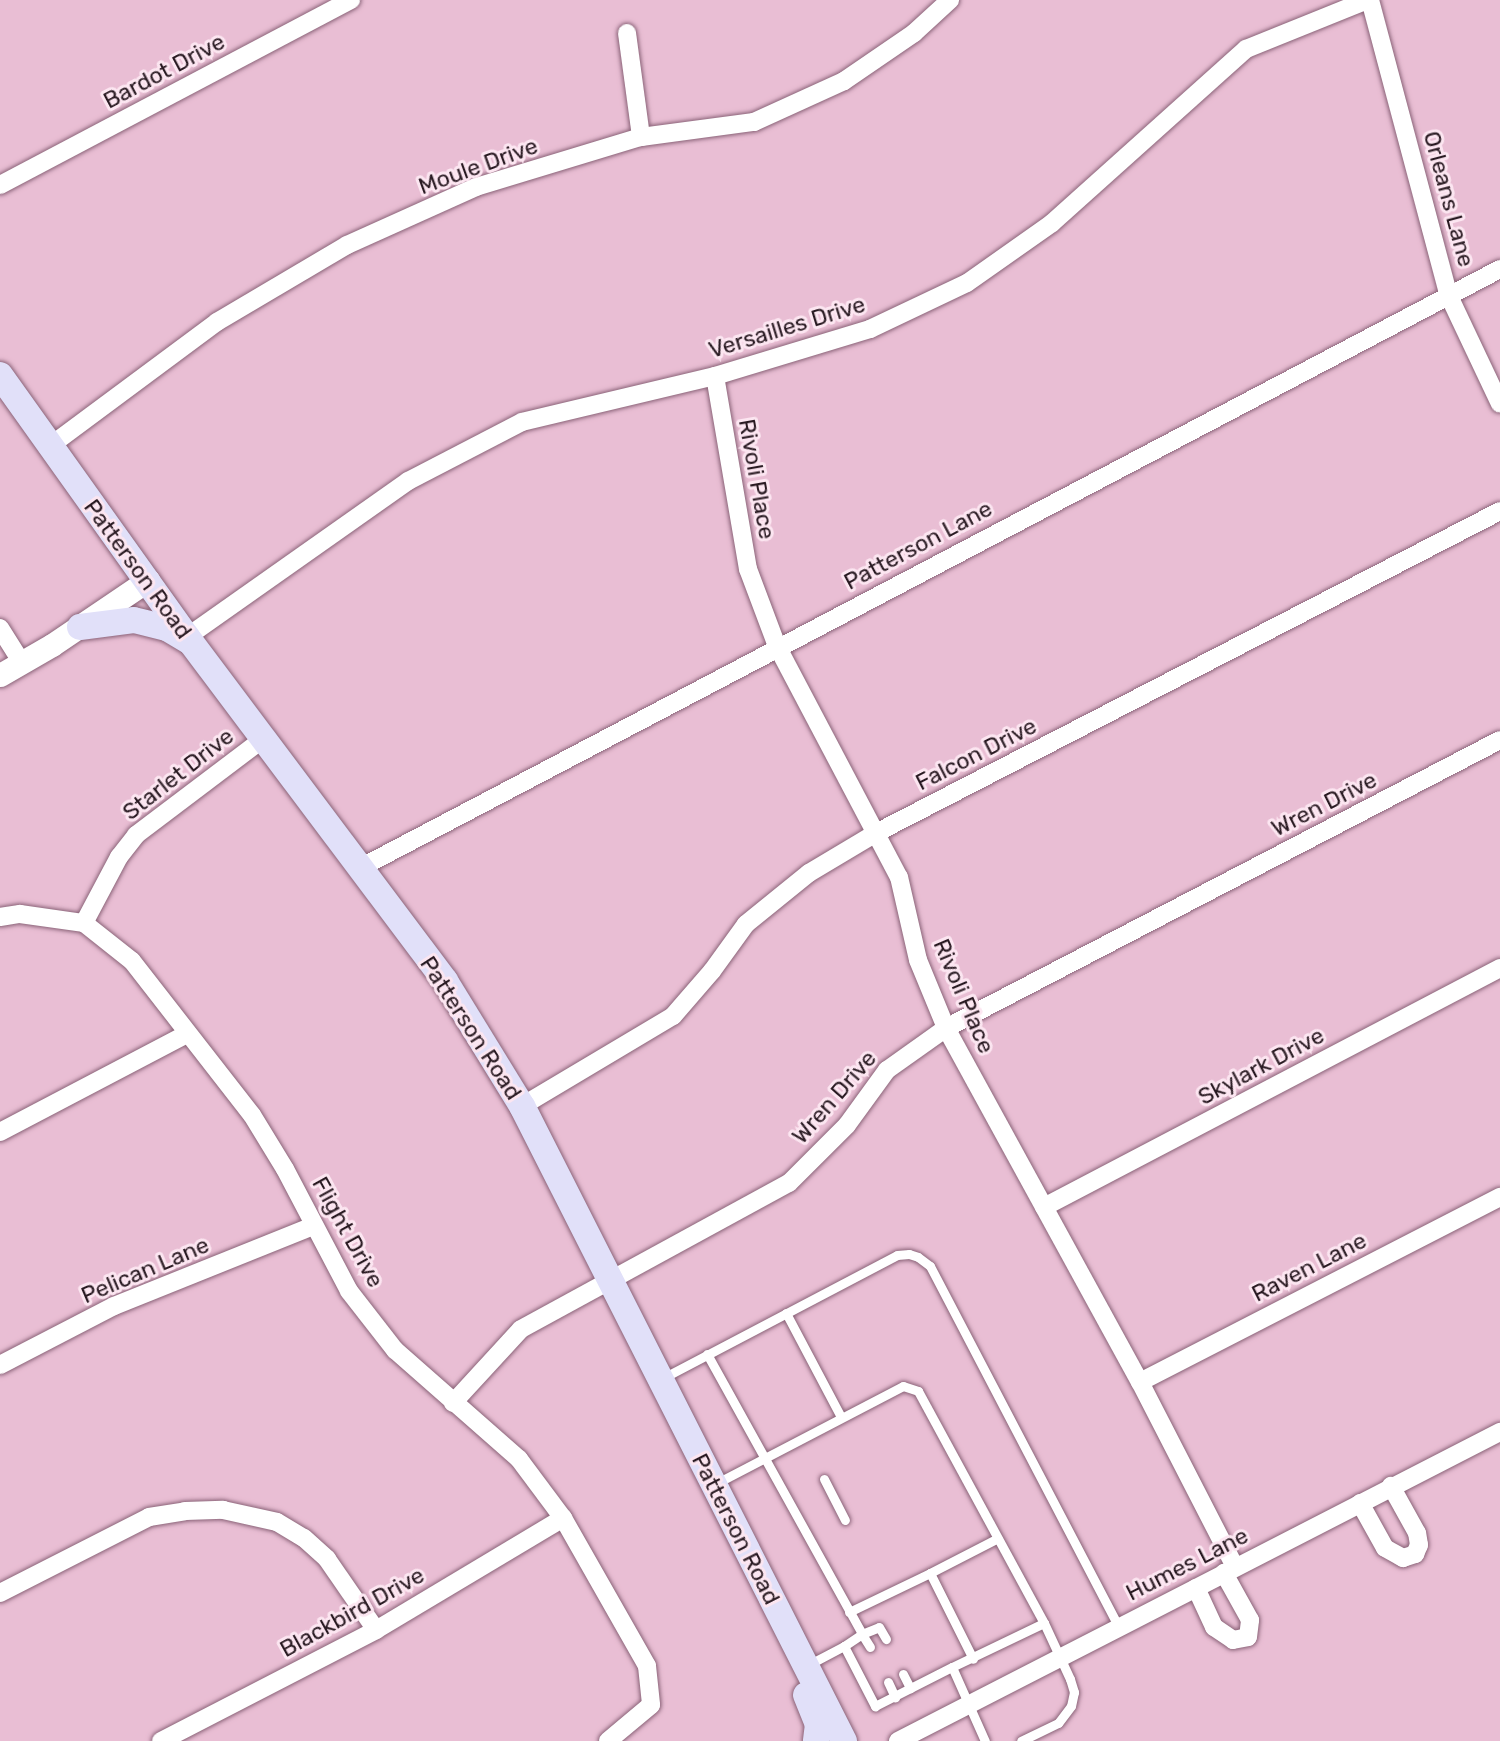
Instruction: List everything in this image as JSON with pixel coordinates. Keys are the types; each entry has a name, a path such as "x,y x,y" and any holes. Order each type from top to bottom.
{"main road":[{"name":"Patterson Road","path":"0,375 188,639 445,981 522,1105 608,1280 844,1741"},
{"path":"80,627 134,620 167,628 188,639"},
{"path":"780,1616 772,1629 818,1724 816,1741"}],"street":[{"name":"Bardot Drive","path":"0,185 351,0"},
{"name":"Moule Drive","path":"50,446 217,322 347,246 476,187 641,137 754,121 765,117 844,81 914,33 950,0"},
{"name":"Orleans Lane","path":"1369,0 1449,296 1500,404"},
{"name":"Versailles Drive","path":"188,639 408,481 522,422 715,376 870,329 967,283 1052,223 1246,49 1369,0"},
{"path":"627,33 641,137"},
{"name":"Patterson Lane","path":"360,868 777,646 1500,269"},
{"name":"Rivoli Place","path":"715,376 748,569 777,646 899,877 918,960 946,1028 1140,1382 1229,1570 1250,1620 1248,1637 1233,1640 1214,1628 1196,1588"},
{"name":"Falcon Drive","path":"522,1105 673,1016 712,971 746,924 809,873 876,833 1500,511"},
{"path":"0,675 80,627 148,580"},
{"path":"0,628 22,663"},
{"name":"Starlet Drive","path":"84,923 119,857 136,835 263,740"},
{"name":"Wren Drive","path":"453,1403 521,1329 789,1183 847,1125 887,1070 946,1028 1500,740"},
{"path":"0,916 20,914 84,923"},
{"name":"Flight Drive","path":"84,923 132,961 258,1124 285,1169 349,1291 395,1350 519,1459 563,1518 647,1666 652,1705 608,1741"},
{"name":"Skylark Drive","path":"1044,1207 1500,968"},
{"path":"0,1132 187,1034"},
{"name":"Raven Lane","path":"1140,1382 1500,1197"},
{"name":"Pelican Lane","path":"0,1365 114,1306 313,1226"},
{"name":"Humes Lane","path":"898,1741 1500,1432"},
{"path":"1360,1503 1385,1548 1402,1558 1415,1554 1419,1545 1417,1534 1391,1486"},
{"path":"0,1593 149,1517 185,1511 223,1510 277,1522 304,1538 327,1559 376,1630"},
{"name":"Blackbird Drive","path":"162,1741 376,1630 563,1518"}],"lane":[{"path":"660,1379 897,1255 909,1254 925,1261 1119,1627"},
{"path":"786,1313 841,1417"},
{"path":"707,1354 763,1459 870,1647"},
{"path":"713,1485 904,1386 918,1391 1044,1622 1074,1692 1071,1706 1058,1723 1021,1741"},
{"path":"824,1479 845,1520"},
{"path":"849,1612 998,1538"},
{"path":"930,1573 973,1659"},
{"path":"845,1646 876,1706 1044,1622"},
{"path":"806,1666 879,1627 886,1639"},
{"path":"951,1668 985,1741"},
{"path":"903,1674 910,1688"},
{"path":"888,1682 895,1696"}]}
